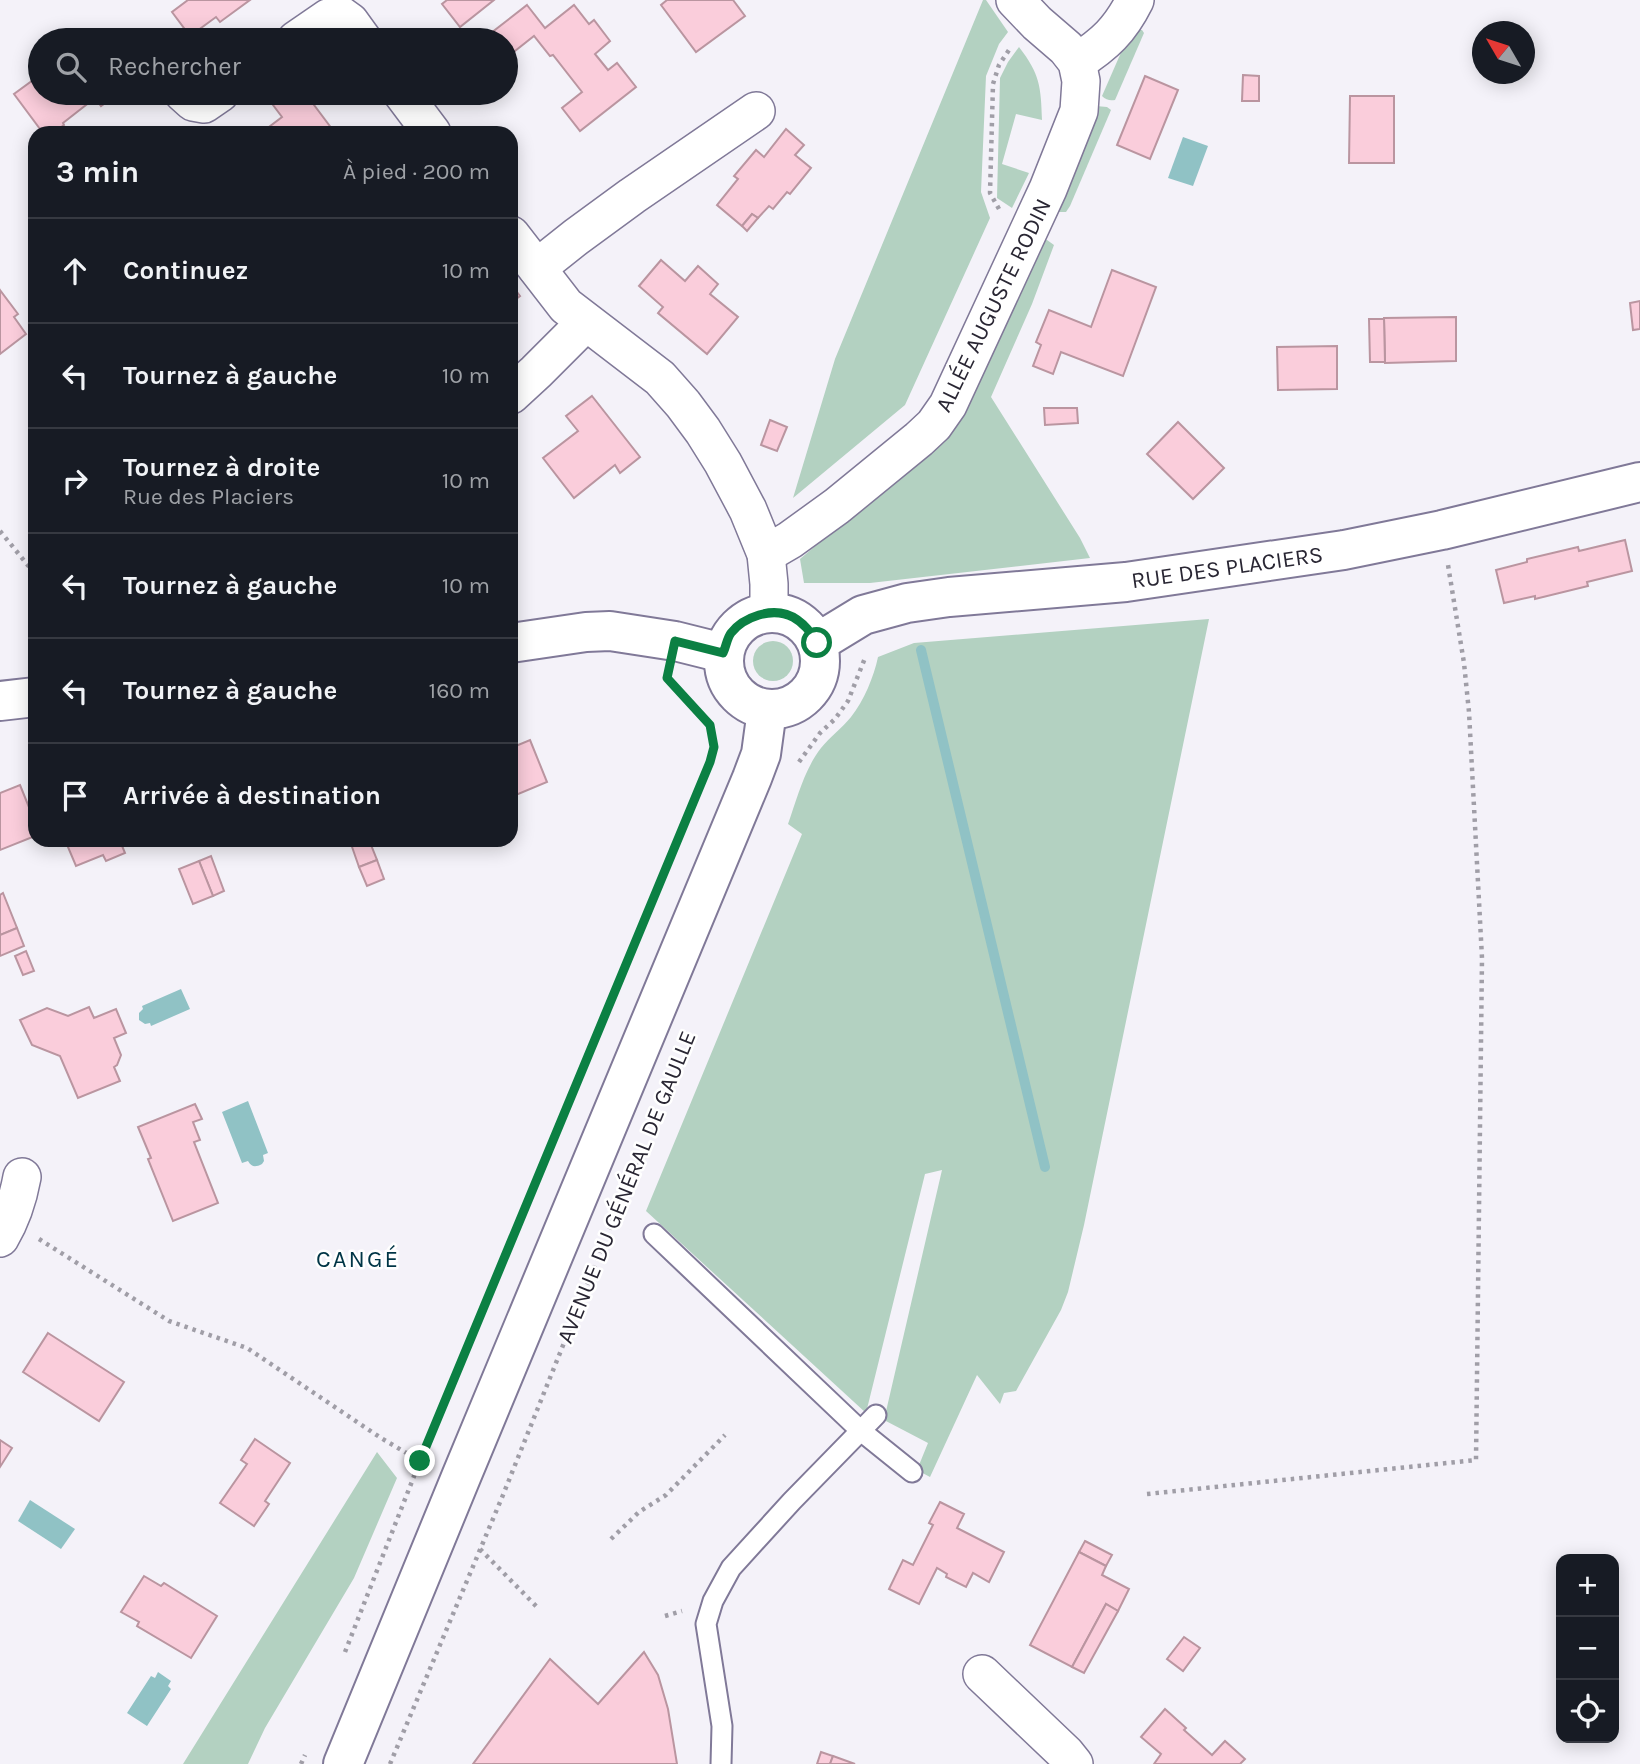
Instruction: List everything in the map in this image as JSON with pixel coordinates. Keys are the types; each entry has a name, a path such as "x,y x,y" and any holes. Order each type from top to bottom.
{"street":[{"path":"1026,11 1066,48 1077,62 1113,35 1135,0"},
{"path":"313,28 328,18 346,18"},
{"name":"ALLÉE AUGUSTE RODIN","path":"766,554 837,506 919,439 934,425 948,405 1048,189 1079,111 1082,81 1077,62"},
{"path":"411,105 427,126"},
{"path":"537,268 632,195 756,111"},
{"path":"518,244 566,306 660,378 703,431 748,510 766,554 769,612"},
{"path":"518,389 586,322"},
{"name":"RUE DES PLACIERS","path":"817,643 874,611 907,603 1139,580 1344,550 1442,530 1640,482"},
{"path":"769,612 784,613 810,630 817,643 820,660 818,676 799,702 784,708 767,710 748,704 733,691 724,673 723,653 731,633 748,618 769,612"},
{"path":"518,642 610,631 675,641 723,653"},
{"path":"0,701 28,698"},
{"name":"AVENUE DU GÉNÉRAL DE GAULLE","path":"343,1764 752,778 761,754 767,710"},
{"path":"4,1231 18,1200 22,1177"},
{"path":"982,1674 1074,1764"}],"lane":[{"path":"654,1234 861,1431 912,1472"},
{"path":"720,1764 722,1726 706,1624 713,1601 731,1568 876,1415"}],"path":[{"path":"1000,212 990,192 993,84 999,65 1026,11"},
{"path":"1147,1494 1476,1460 1482,958 1469,712 1464,663 1442,530"},
{"path":"0,531 28,565"},
{"path":"795,770 820,733 848,701 863,666 865,657 854,620"},
{"path":"341,1663 420,1461 710,762 714,747 710,725 667,678 675,641"},
{"name":"AVENUE DU GÉNÉRAL DE GAULLE","path":"390,1764 641,1150"},
{"path":"4,1231 32,1234 169,1321 247,1348 420,1461"},
{"path":"611,1539 639,1512 666,1495 725,1435"},
{"path":"480,1549 537,1607"},
{"path":"301,1764 306,1751"}],"green space":[{"path":"983,0 986,0 1008,32 999,44 986,76 981,192 990,218 905,405 793,498 835,359"},
{"path":"1138,30 1144,33 1115,100 1107,99 1102,96 1130,32"},
{"path":"1019,47 1038,81 1042,120 1016,114 1002,164 1029,173 1012,208 997,198 1000,78"},
{"path":"1096,106 1111,110 1070,206 1066,212 1059,212 1053,209"},
{"path":"1035,240 1047,240 1054,245 1032,304 991,397 1090,558 870,583 804,583 800,559 941,439"},
{"path":"1209,619 1068,1292 1061,1310 1016,1391 1004,1393 1000,1404 977,1375 930,1477 917,1470 928,1443 884,1420 942,1170 925,1174 866,1413 646,1211 802,834 788,824 805,775 821,748 856,711 871,680 878,657 914,643"},
{"path":"773,641 781,642 787,647 792,653 792,669 787,675 781,680 773,681 765,680 759,675 754,669 753,661 754,653 759,647 765,642"},
{"path":"377,1452 397,1478 354,1578 265,1728 248,1764 183,1764"}],"water":[{"path":"1183,137 1208,146 1193,186 1168,178"},
{"path":"181,989 190,1009 151,1026 150,1023 145,1024 139,1020 142,1006"},
{"path":"248,1101 268,1153 263,1155 262,1164 256,1166 248,1161 242,1163 222,1112"},
{"path":"30,1500 75,1529 61,1549 18,1521"},
{"path":"158,1672 171,1681 168,1686 171,1689 147,1726 127,1713 151,1676 155,1678"}],"building":[{"path":"188,0 250,0 220,22 216,17 201,28 184,28 172,12"},
{"path":"447,0 494,0 460,27 442,4"},
{"path":"667,0 733,0 745,16 696,52 661,5"},
{"path":"527,5 545,28 574,5 589,24 594,20 610,41 595,54 608,70 617,63 636,87 580,131 562,108 582,92 553,55 550,56 534,36 518,49 518,28 497,28"},
{"path":"1243,75 1259,76 1259,101 1242,101"},
{"path":"1145,76 1178,90 1150,159 1117,145"},
{"path":"28,84 28,105 86,105 63,126 38,126 14,94"},
{"path":"1350,96 1394,96 1394,163 1349,163"},
{"path":"273,105 314,105 330,126 270,126 282,117"},
{"path":"786,129 804,145 795,155 811,168 790,194 787,192 773,209 769,206 758,218 752,214 742,226 717,205 738,179 734,176 756,150 764,157"},
{"path":"752,214 758,218 747,231 742,226"},
{"path":"661,260 685,281 698,266 718,284 710,294 738,317 707,354 658,313 663,307 639,286"},
{"path":"1112,270 1156,287 1123,376 1061,352 1053,374 1033,366 1041,345 1036,342 1049,310 1091,327"},
{"path":"0,290 18,314 14,317 26,334 0,354"},
{"path":"1640,301 1640,329 1633,330 1630,303"},
{"path":"1456,317 1456,361 1385,363 1384,318"},
{"path":"1369,319 1384,319 1385,362 1370,362"},
{"path":"1337,346 1337,389 1278,390 1277,347"},
{"path":"592,396 640,457 620,473 615,465 574,498 543,458 578,431 566,416"},
{"path":"1044,408 1077,408 1078,423 1045,425"},
{"path":"770,420 787,427 777,451 761,445"},
{"path":"1178,422 1224,468 1193,499 1147,454"},
{"path":"1625,540 1632,571 1587,582 1588,586 1535,599 1535,596 1504,603 1496,570 1527,562 1527,559 1578,547 1579,551"},
{"path":"530,740 547,782 518,794 518,745"},
{"path":"20,785 28,805 28,839 0,850 0,793"},
{"path":"68,847 122,847 125,853 106,861 103,855 76,866"},
{"path":"352,847 372,847 377,860 359,867"},
{"path":"211,856 224,891 213,896 199,861"},
{"path":"377,860 384,879 367,886 359,867"},
{"path":"199,861 213,896 193,904 179,869"},
{"path":"3,893 17,928 0,935 0,895"},
{"path":"17,928 24,946 0,956 0,935"},
{"path":"26,951 34,971 23,975 15,956"},
{"path":"89,1007 94,1018 116,1009 126,1033 114,1038 121,1055 114,1067 120,1081 78,1098 60,1056 32,1045 20,1020 47,1008 68,1016"},
{"path":"195,1104 202,1119 193,1122 200,1140 194,1142 218,1203 173,1221 138,1127"},
{"path":"48,1333 124,1382 99,1421 23,1372"},
{"path":"255,1439 290,1463 265,1501 269,1504 254,1526 220,1503 247,1464 241,1460"},
{"path":"0,1440 12,1448 0,1467"},
{"path":"940,1502 964,1514 957,1528 1004,1552 989,1582 973,1573 966,1587 946,1577 947,1574 937,1568 919,1604 889,1589 903,1560 913,1565 933,1525 929,1523"},
{"path":"1085,1541 1112,1555 1106,1566 1079,1552"},
{"path":"1079,1552 1106,1566 1102,1575 1129,1589 1118,1611 1106,1604 1072,1667 1030,1645"},
{"path":"144,1576 161,1586 164,1583 217,1616 191,1658 137,1626 139,1622 121,1612"},
{"path":"1106,1604 1118,1611 1084,1673 1072,1667"},
{"path":"1184,1637 1200,1648 1183,1671 1167,1659"},
{"path":"644,1652 658,1675 668,1709 677,1764 473,1764 550,1659 598,1704"},
{"path":"1165,1709 1212,1755 1225,1741 1245,1759 1240,1764 1154,1764 1161,1754 1141,1737"},
{"path":"821,1752 833,1756 830,1764 817,1764"},
{"path":"833,1756 855,1764 830,1764"}],"waterway":[{"path":"921,650 1045,1167"}],"district":[{"name":"CANGÉ","path":"358,1259"}],"route":[{"path":"420,1461 710,762 714,747 710,725 667,678 675,641 723,653 731,633 748,618 769,612 784,613 798,620 810,630 817,643"}]}
